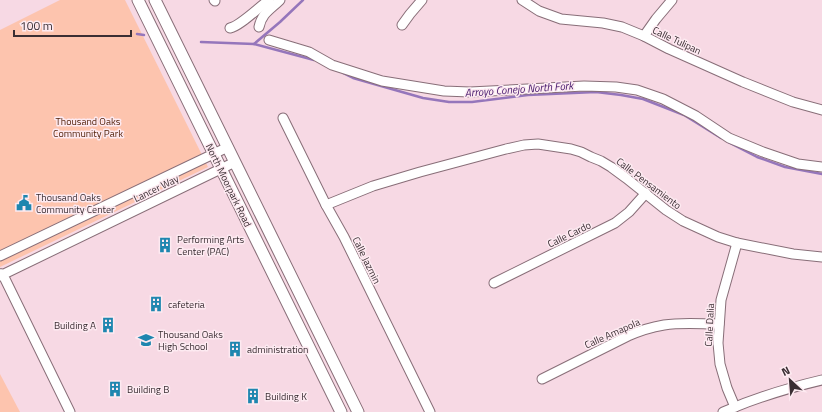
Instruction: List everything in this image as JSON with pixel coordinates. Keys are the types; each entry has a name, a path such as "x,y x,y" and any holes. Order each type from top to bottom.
{"main road":[{"name":"North Moorpark Road","path":"138,0 341,412"},
{"name":"North Moorpark Road","path":"156,0 358,412"}],"street":[{"path":"230,28 239,24 268,0"},
{"path":"260,27 263,16 280,0"},
{"path":"402,25 422,0"},
{"name":"Calle Tulipan","path":"522,0 538,11 561,19 603,23 622,27 743,82 792,102 822,110"},
{"path":"644,36 672,0"},
{"path":"269,40 309,52 332,65 382,81 444,91 470,92 584,86 616,87 637,90 663,99 696,116 729,138 798,164 822,167"},
{"name":"Calle Jazmin","path":"283,118 326,205 344,237 430,412"},
{"name":"Calle Pensamiento","path":"326,205 373,186 420,172 499,150 538,144 581,152 610,166 666,210 683,221 718,237 737,243 793,254 822,257"},
{"name":"Lancer Way","path":"0,256 228,147"},
{"name":"Lancer Way","path":"0,274 4,274 235,162"},
{"name":"Calle Cardo","path":"494,283 615,223 629,212 646,193"},
{"name":"Calle Dalia","path":"735,407 727,388 720,364 718,343 721,300 737,243"},
{"path":"0,274 5,279 70,412"},
{"name":"Calle Amapola","path":"542,379 639,332 664,325 691,323 719,324"},
{"path":"723,412 789,388 822,380"}],"green space":[{"name":"Thousand Oaks Community Park","path":"60,0 125,0 208,167 0,267 0,30"},
{"path":"0,374 20,412 0,412"}],"waterway":[{"path":"254,44 303,0"},
{"name":"Arroyo Conejo North Fork","path":"137,34 144,35"},
{"name":"Arroyo Conejo North Fork","path":"201,42 254,44 314,60"},
{"name":"Arroyo Conejo North Fork","path":"343,73 353,78 423,98 449,102 472,102 528,95 596,92 621,95 643,99 684,115 721,138"},
{"name":"Arroyo Conejo North Fork","path":"728,142 757,157 785,167 822,174"}],"place":[{"name":"Thousand Oaks Community Center","path":"24,203"},
{"name":"Performing Arts Center (PAC)","path":"165,245"},
{"name":"cafeteria","path":"156,304"},
{"name":"Building A","path":"108,325"},
{"name":"Thousand Oaks High School","path":"146,340"},
{"name":"administration","path":"235,349"},
{"name":"Building B","path":"115,389"},
{"name":"Building K","path":"253,396"}]}
